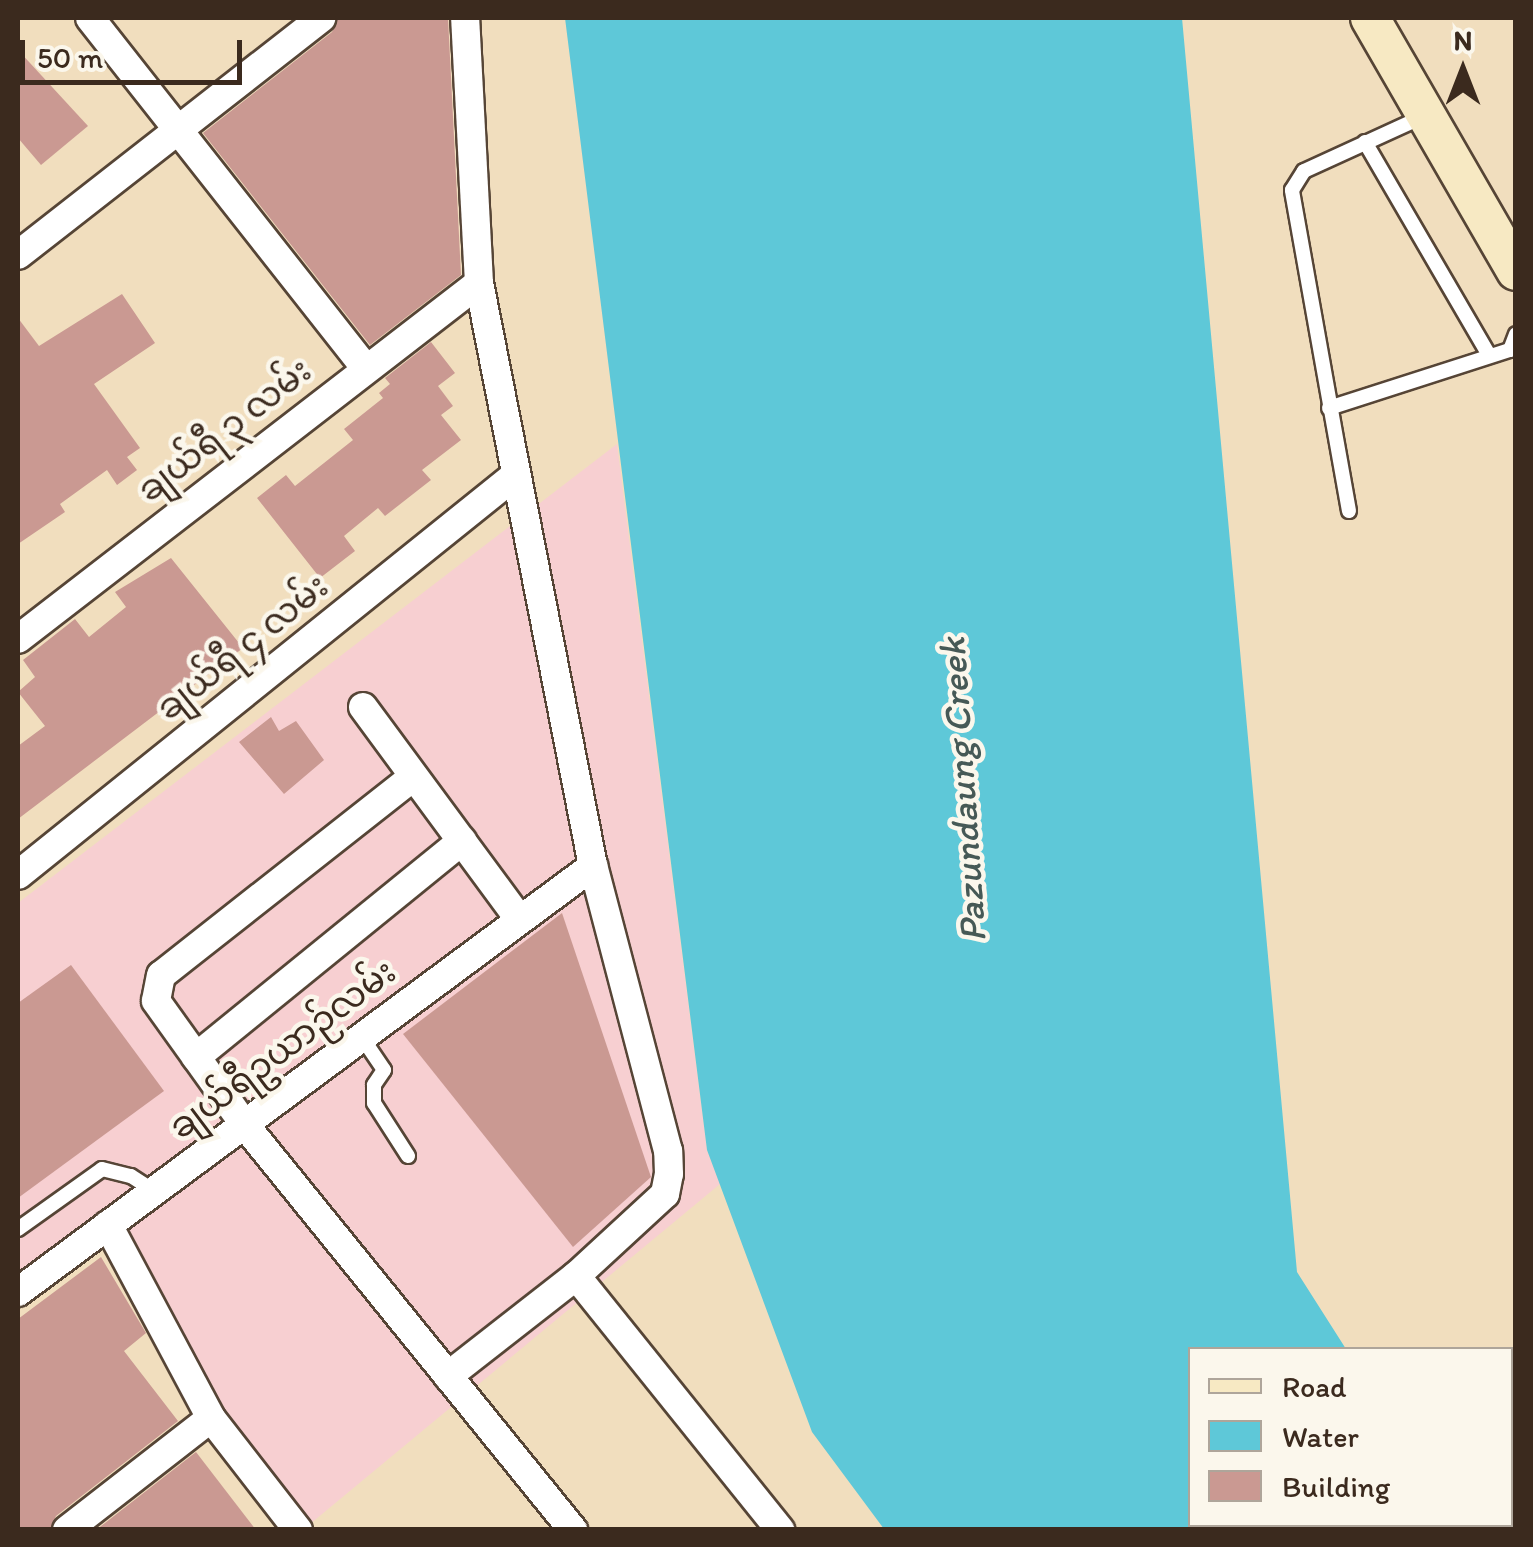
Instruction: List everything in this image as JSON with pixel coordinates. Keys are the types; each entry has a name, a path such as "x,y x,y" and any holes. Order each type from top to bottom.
{"main road":[{"path":"1370,18 1516,271"}],"street":[{"path":"90,18 366,366"},
{"path":"18,255 321,18"},
{"path":"448,1376 576,1276 665,1194 669,1174 668,1150 593,866 513,477 479,284 465,18"},
{"name":"ချယ်ရီ ၃ လမ်း","path":"18,639 366,366 479,284"},
{"name":"ချယ်ရီ ၄ လမ်း","path":"18,874 513,477"},
{"path":"363,707 518,917"},
{"path":"413,777 161,975 156,1001 244,1124 573,1530"},
{"path":"196,1057 462,841"},
{"name":"ချယ်ရီဥယာဉ်လမ်း","path":"18,1292 518,917 593,866"},
{"path":"108,1225 211,1418 298,1530"},
{"path":"576,1276 780,1530"},
{"path":"68,1530 211,1418"}],"lane":[{"path":"1350,511 1292,190 1295,176 1425,115"},
{"path":"1365,142 1489,355"},
{"path":"1330,408 1510,350 1516,334"},
{"path":"361,1036 384,1070 374,1085 374,1103 408,1156"},
{"path":"18,1228 102,1169 131,1176 156,1192"}],"shaded area":[{"path":"617,444 707,1150 720,1184 304,1529 86,1224 18,1272 18,903"}],"water":[{"name":"Pazundaung Creek","path":"565,18 1182,18 1297,1272 1345,1347 1188,1347 1188,1527 1462,1529 884,1529 812,1432 707,1150"}],"building":[{"path":"338,18 448,18 461,275 370,345 203,133 332,32"},
{"path":"18,50 88,126 41,165 18,138"},
{"path":"122,294 155,343 94,384 140,448 127,457 137,470 117,485 107,470 60,504 65,512 18,544 18,318 39,346"},
{"path":"431,342 455,373 438,386 453,406 441,415 461,440 422,470 431,480 385,516 378,508 344,536 355,551 320,578 257,498 286,475 295,486 353,440 344,429 383,398 379,393 390,384 385,378"},
{"path":"171,558 243,648 18,819 18,746 45,726 18,692 35,677 23,660 75,619 89,637 126,607 115,592"},
{"path":"271,717 279,731 296,721 324,760 284,794 239,742"},
{"path":"562,913 651,1177 573,1247 403,1034"},
{"path":"71,965 164,1091 18,1198 18,1003"},
{"path":"101,1257 146,1333 124,1351 178,1421 56,1516 50,1530 18,1530 18,1319"},
{"path":"196,1452 256,1530 96,1530"}]}
